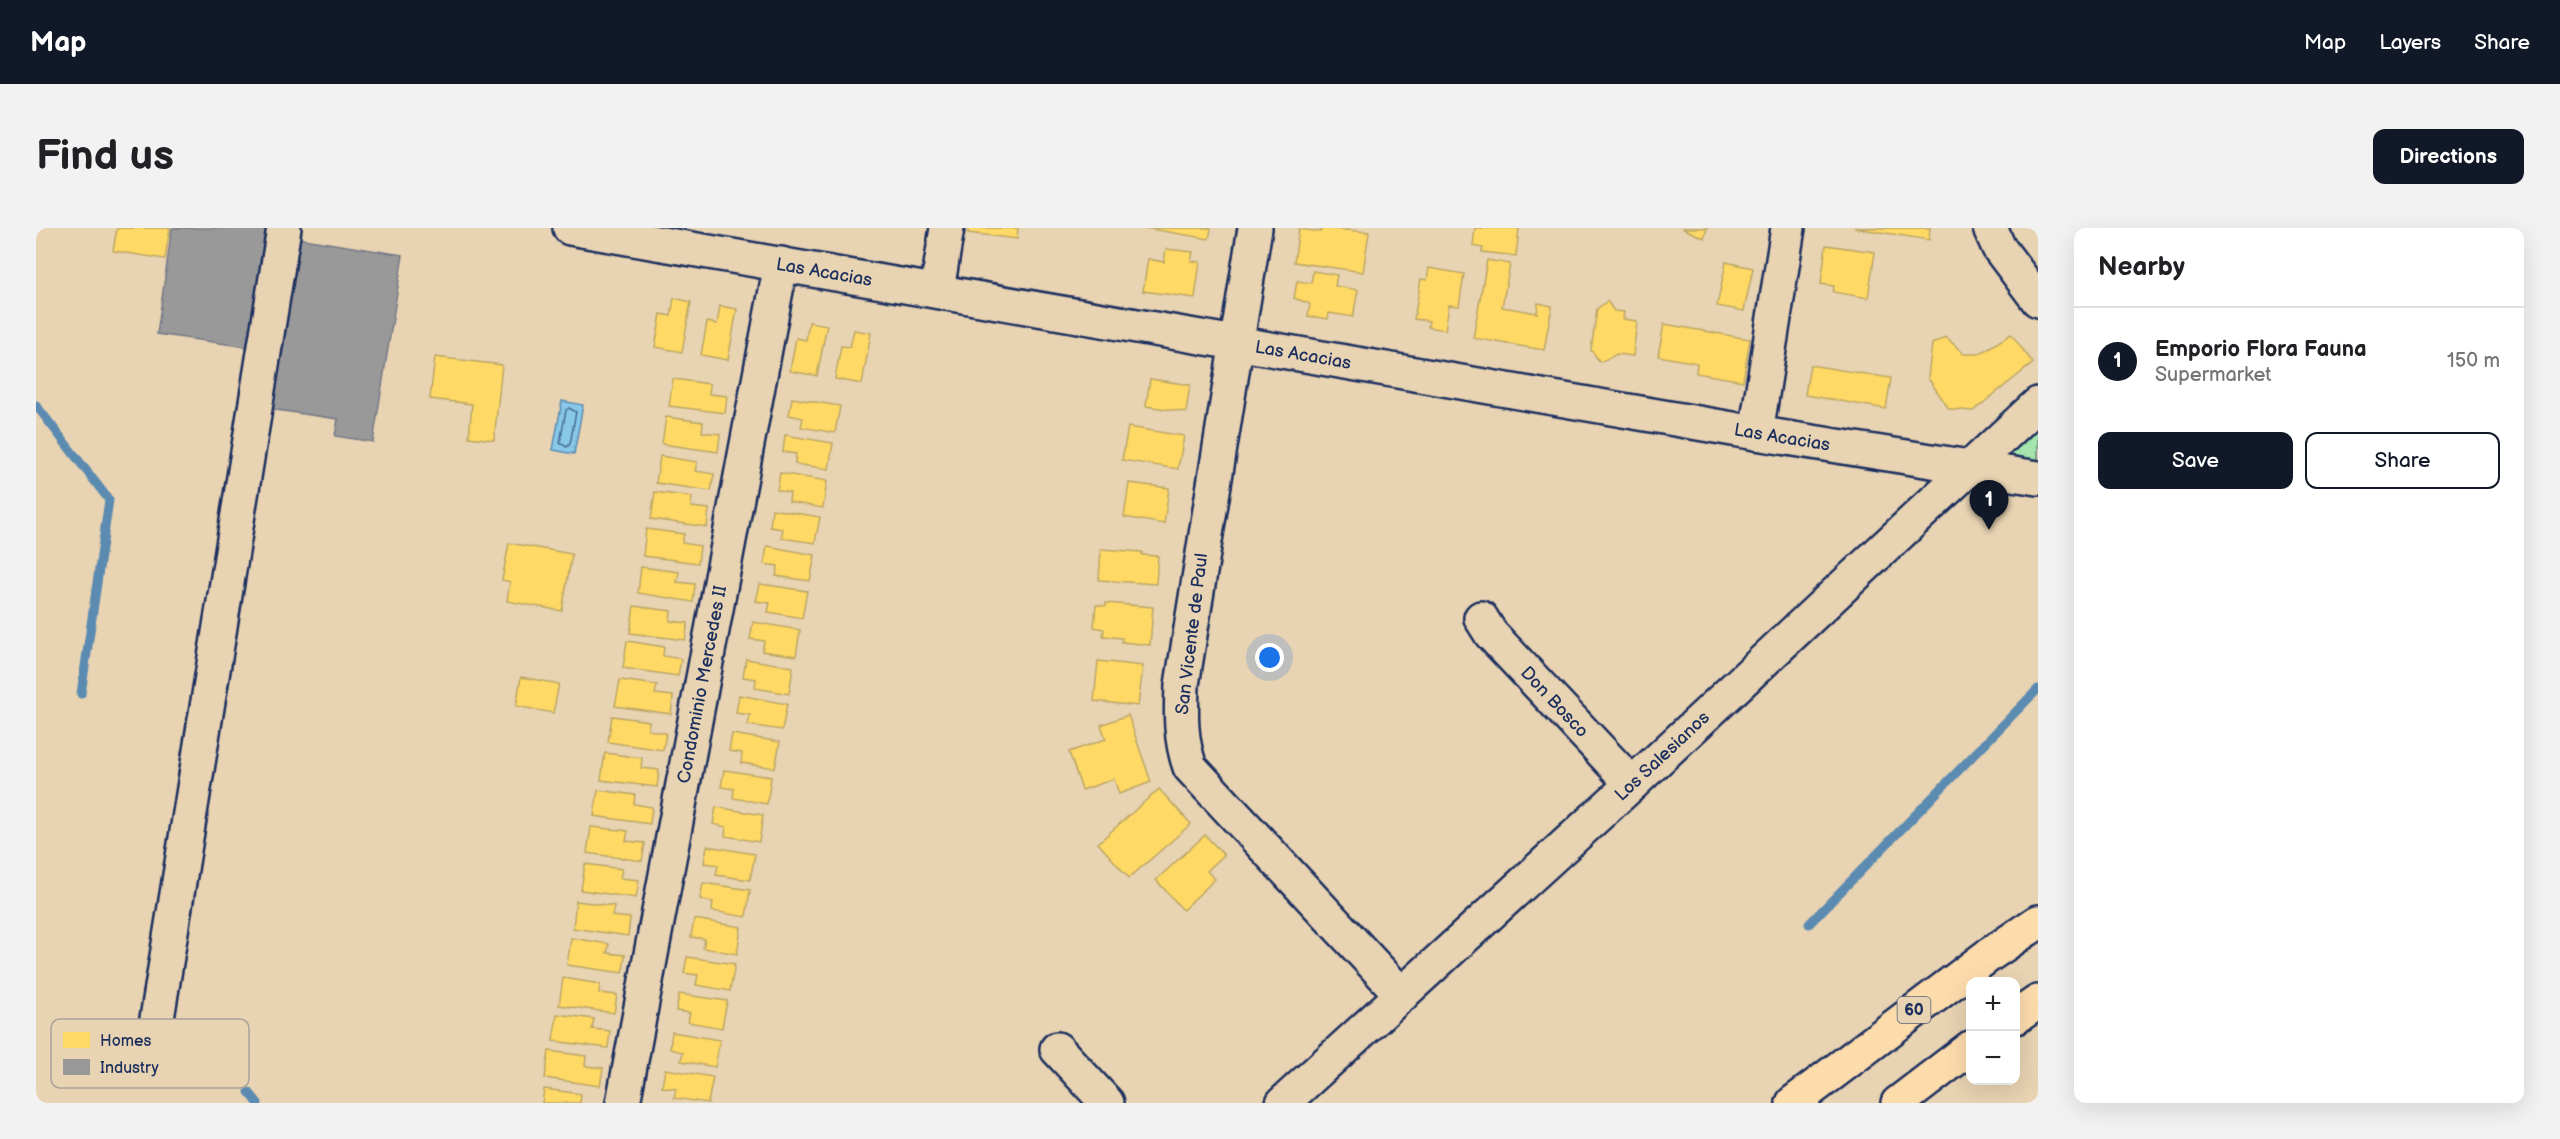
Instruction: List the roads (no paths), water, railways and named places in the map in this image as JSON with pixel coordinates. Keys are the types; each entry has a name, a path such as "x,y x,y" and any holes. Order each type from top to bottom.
{"highway":[{"name":"60","path":"1793,1103 1989,955 2038,922"},
{"path":"2020,1014 2038,1002"},
{"path":"1898,1103 1966,1052"}],"street":[{"path":"157,1019 284,228"},
{"name":"Las Acacias","path":"570,228 703,239 781,264 1756,433 2038,478"},
{"path":"937,291 947,228"},
{"name":"San Vicente de Paul","path":"1255,228 1182,685 1180,726 1183,747 1190,767 1402,995"},
{"path":"1756,433 1788,228"},
{"path":"1990,228 1999,248 2038,300"},
{"name":"Condominio Mercedes II","path":"622,1103 781,264"},
{"name":"Los Salesianos","path":"1283,1103 1632,784 2038,404"},
{"name":"Don Bosco","path":"1481,618 1491,634 1632,784"},
{"path":"1057,1049 1107,1103"}],"water":[{"path":"562,401 583,405 574,454 553,450"}],"waterway":[{"path":"36,405 109,500 81,694"},
{"path":"1809,924 2038,689"},
{"path":"249,1092 258,1103"}],"place":[{"name":"Emporio Flora Fauna","path":"1989,530"}]}
